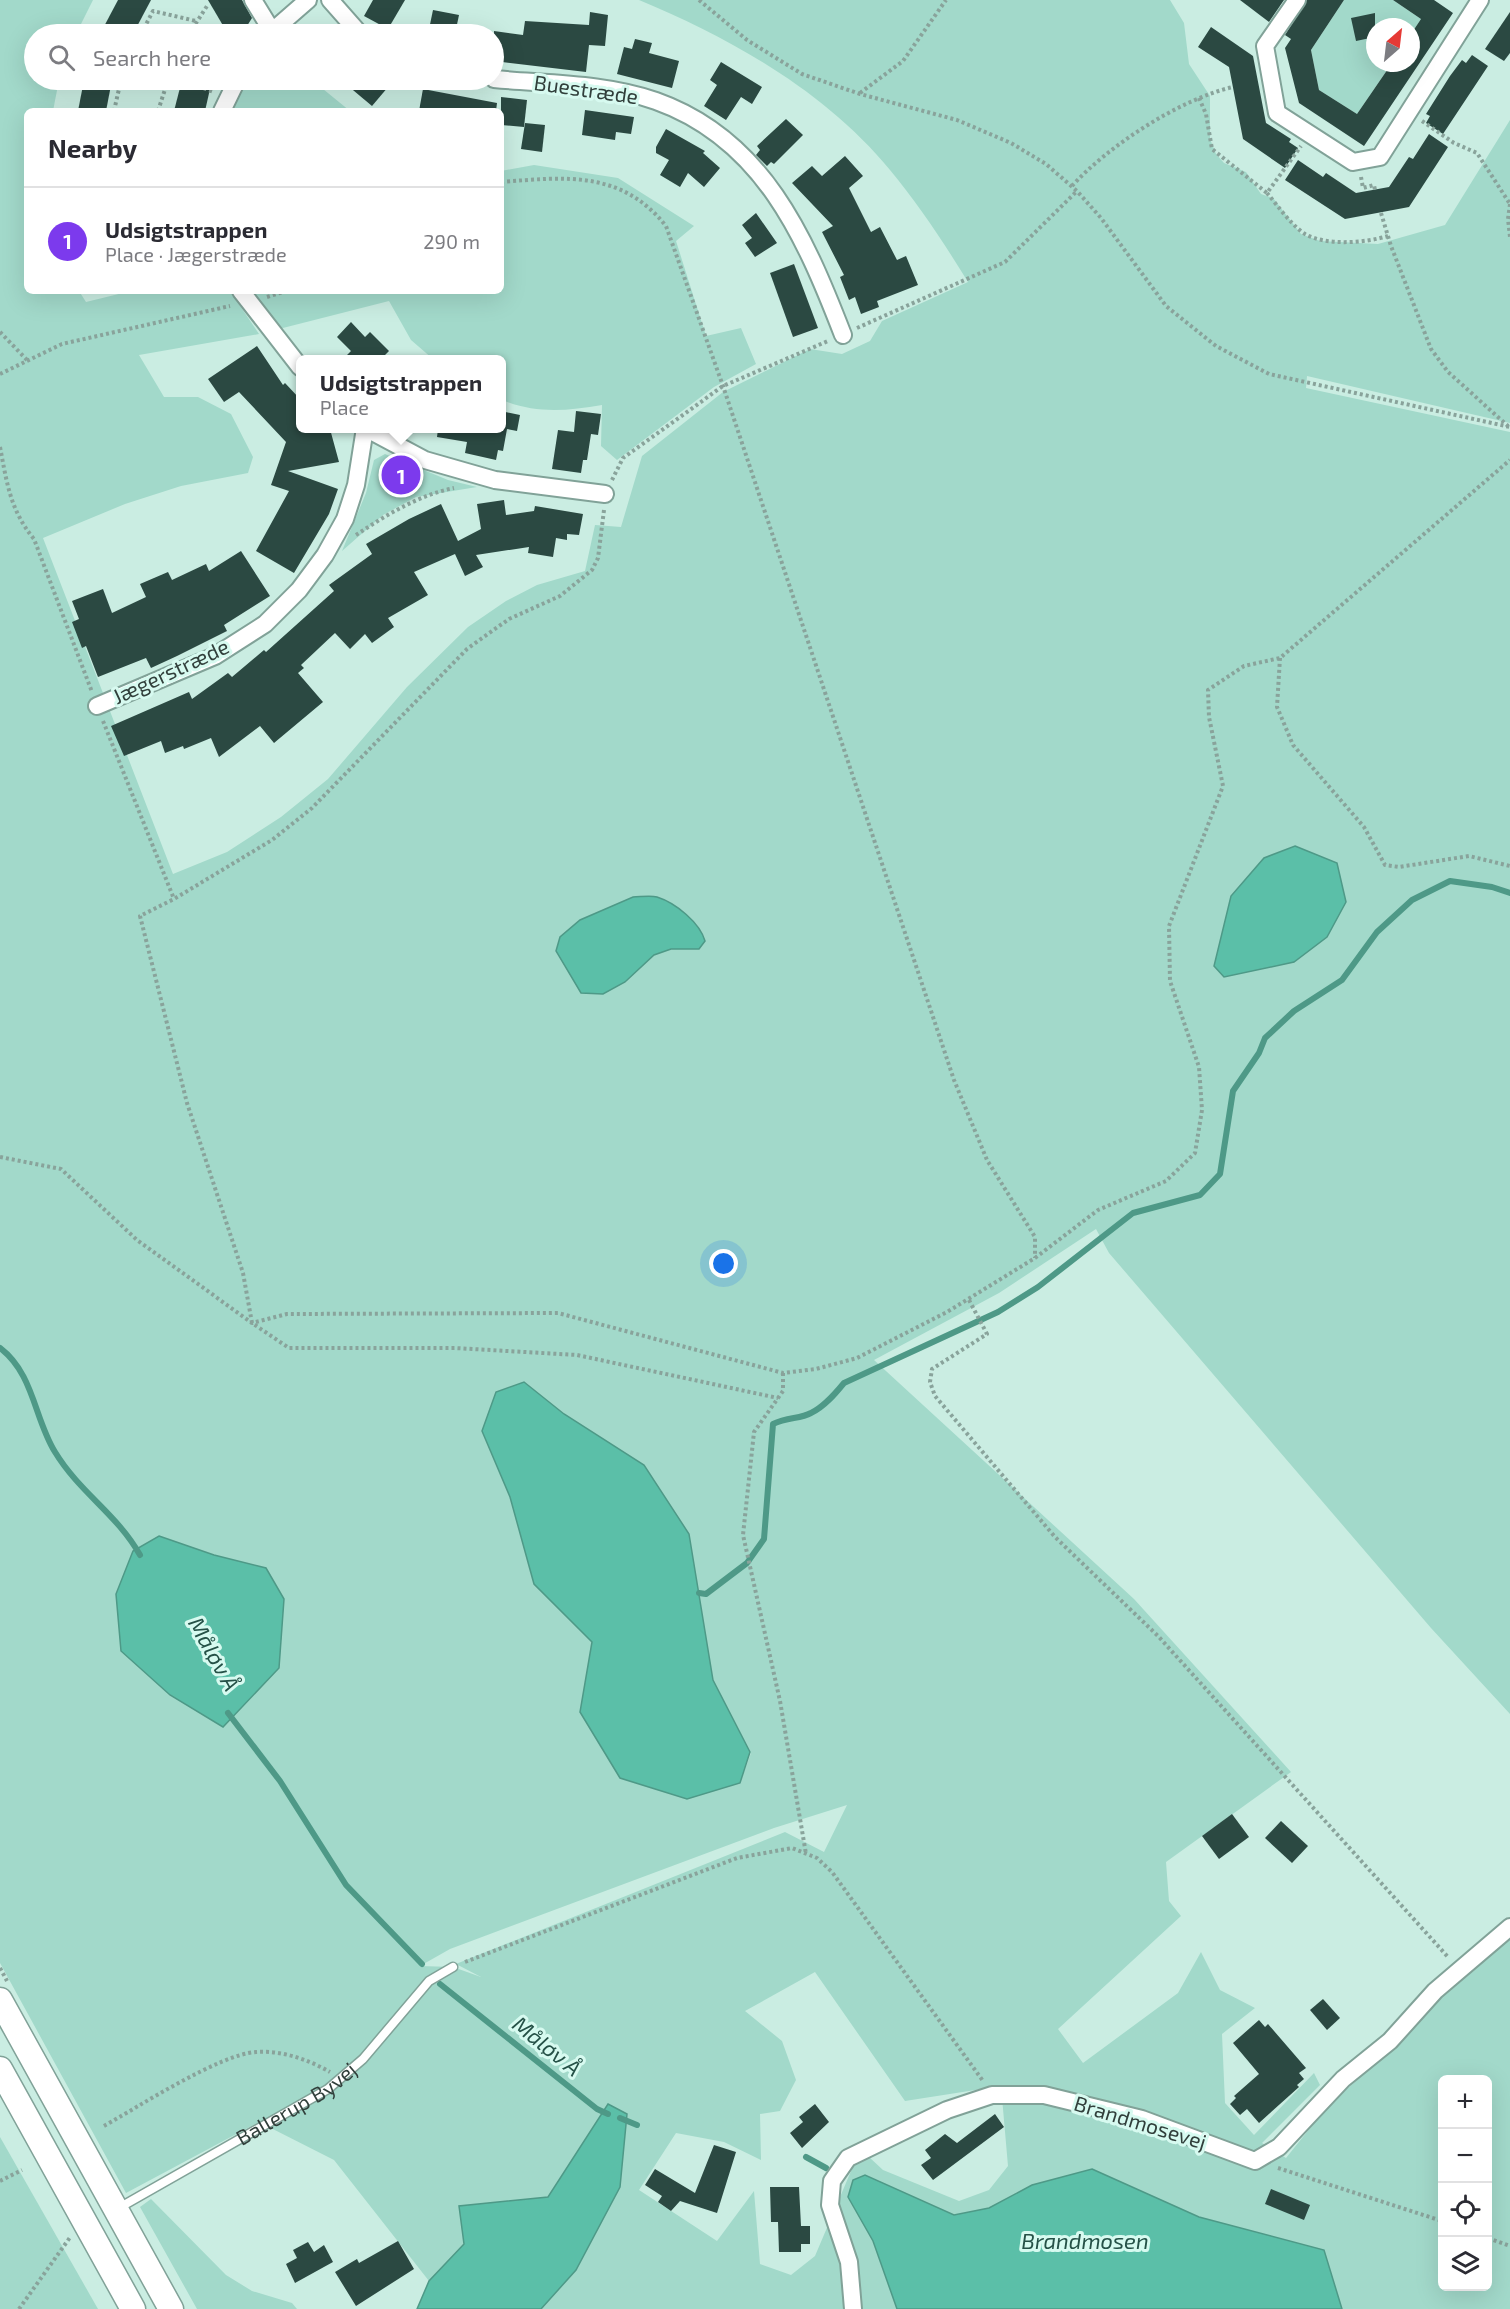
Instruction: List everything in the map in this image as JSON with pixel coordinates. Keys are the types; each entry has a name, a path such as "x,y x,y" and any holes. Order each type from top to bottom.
{"main road":[{"path":"0,2000 171,2309"},
{"path":"0,2069 133,2309"}],"street":[{"path":"253,0 265,24"},
{"path":"280,24 308,0"},
{"path":"330,0 351,24"},
{"path":"1297,0 1265,46 1277,113 1353,162 1380,157 1477,1"},
{"name":"Buestræde","path":"504,80 626,94 656,101 704,124 750,162 789,213 813,258 843,334"},
{"path":"225,104 232,90"},
{"path":"244,297 296,362"},
{"name":"Jægerstræde","path":"97,706 215,656 265,624 299,590 326,555 345,519 356,484 364,433"},
{"name":"Jægerstræde","path":"373,433 424,460 495,480 605,494"},
{"path":"1255,2161 1279,2147 1343,2079 1390,2041 1435,1991 1510,1927"},
{"name":"Brandmosevej","path":"853,2309 849,2262 830,2205 832,2181 848,2158 946,2110 992,2095 1044,2095 1142,2119 1255,2161"}],"lane":[{"name":"Ballerup Byvej","path":"116,2210 328,2089 363,2059 429,1981 453,1967"}],"path":[{"path":"699,0 747,40 802,74 860,94 957,120 1011,143 1046,164 1072,186 1101,218 1166,306 1216,346 1269,374 1510,427"},
{"path":"860,94 903,61 946,0"},
{"path":"194,24 207,6"},
{"path":"146,24 153,11 196,21"},
{"path":"1072,186 1093,162 1199,98 1233,87"},
{"path":"115,108 119,90"},
{"path":"159,108 165,90"},
{"path":"200,90 225,104"},
{"path":"1199,98 1206,114 1212,149 1267,193 1304,233 1320,239 1350,240 1388,236"},
{"path":"1408,113 1454,142 1477,153 1510,204 1508,219 1510,237"},
{"path":"1267,193 1309,134"},
{"path":"504,182 568,177 620,188 649,206 666,226 723,386 954,1080 987,1160 1035,1237 1035,1258"},
{"path":"252,1323 243,1273 187,1103 140,916 174,899 272,840 312,808 467,649 508,619 560,596 592,570 598,558 605,494 623,458 723,386 1005,262 1077,191"},
{"path":"1381,213 1431,349 1449,372 1510,427"},
{"path":"0,374 62,344 211,309 244,297"},
{"path":"0,332 27,360"},
{"path":"0,447 10,498 19,521 34,539"},
{"path":"252,1323 287,1314 558,1312 783,1373 816,1369 857,1358 969,1300 1035,1258 1098,1210 1166,1181 1195,1153 1202,1110 1199,1066 1170,981 1169,926 1222,786 1209,717 1208,690 1244,666 1280,658 1510,460"},
{"path":"355,536 384,517 435,492 495,480"},
{"path":"1280,658 1277,707 1293,745 1364,827 1385,865 1399,867 1468,856 1510,866"},
{"path":"0,1156 61,1169 137,1240 289,1348 455,1348 577,1354 778,1398"},
{"path":"969,1300 987,1334 932,1369 930,1382 935,1396 1055,1537 1158,1636 1460,1970"},
{"path":"783,1373 783,1391 754,1432 743,1535 780,1701 806,1854"},
{"path":"453,1967 737,1858 792,1848 817,1858 832,1872 992,2095"},
{"path":"104,2126 225,2061 255,2052 281,2054 313,2062 340,2078"},
{"path":"1255,2161 1438,2219"},
{"path":"0,2181 22,2170"},
{"path":"19,2309 75,2230"},
{"path":"1492,2239 1510,2246"}],"shaded area":[{"path":"0,0 93,0 81,24 24,24 24,90 57,90 54,108 24,108 24,294 81,294 86,302 119,294 232,294 259,334 139,355 164,397 198,397 231,414 253,457 248,473 181,486 125,504 43,538 173,874 227,852 281,817 328,779 407,687 468,627 506,601 537,585 585,571 595,525 621,527 642,456 723,392 810,349 842,354 870,341 882,321 968,282 931,224 901,183 865,142 837,116 807,92 742,50 639,0 1170,0 1184,23 1189,64 1210,96 1210,139 1216,154 1224,163 1246,172 1261,194 1273,198 1301,234 1320,241 1378,244 1445,225 1510,120 1510,423 1307,376 1306,388 1510,432 1510,1714 1431,1628 1109,1253 1096,1229 999,1293 874,1360 1134,1599 1291,1772 1166,1862 1169,1901 1181,1916 1058,2029 1083,2063 1178,1993 1201,1952 1220,1990 1255,2008 1222,2034 1225,2103 1254,2135 1314,2073 1320,2085 1262,2143 1286,2158 1327,2107 1396,2045 1438,1994 1510,1928 1510,2309 1342,2309 1324,2250 1199,2217 1092,2169 1032,2185 989,2208 954,2215 865,2175 848,2197 873,2241 897,2309 541,2309 576,2270 608,2104 548,2197 459,2206 464,2244 429,2281 334,2160 259,2122 126,2193 0,1963","holes":["524,1382 564,1414 644,1465 689,1534 713,1680 751,1753 740,1783 580,1713 592,1642 534,1584 510,1497 482,1431","847,1805 824,1852 785,1832 456,1964 481,1977 453,1967 420,1966 450,1949 774,1828","815,1972 905,2101 1001,2086 1008,2166 989,2190 959,2201 883,2170 869,2157 854,2164 815,2256 791,2275 760,2264 754,2191 717,2241 639,2190 676,2133 724,2142 761,2160 760,2114 780,2111 796,2080 782,2041 745,2011"]},
{"path":"1344,0 1393,0 1420,18 1366,18 1366,72 1386,72 1357,114 1319,90 1311,50"},
{"path":"237,90 324,90 346,108 233,108"},
{"path":"534,165 618,178 694,226 676,241 706,336 741,328 756,364 714,387 617,460 601,446 602,405 551,410 527,408 506,401 506,355 428,355 411,340 389,301 275,330 250,294 504,294 504,170"},
{"path":"385,454 448,480 477,487 416,497 383,515 342,551 366,493 374,460"},
{"path":"0,2137 98,2309 0,2309"},
{"path":"151,2199 226,2275 252,2291 292,2303 297,2309 197,2309 140,2207"}],"water":[{"path":"1295,846 1337,863 1346,902 1327,937 1294,962 1224,977 1214,966 1231,896 1264,858"},
{"path":"654,896 672,904 693,921 705,941 699,949 671,949 654,955 625,982 603,994 581,993 556,951 560,937 580,920 633,897"},
{"path":"524,1382 564,1414 644,1465 689,1534 713,1680 750,1752 740,1783 687,1799 620,1778 580,1712 592,1642 534,1584 510,1497 482,1431 496,1392"},
{"path":"159,1536 214,1555 266,1568 284,1599 279,1668 223,1727 170,1695 121,1651 116,1594 133,1551"},
{"path":"608,2104 627,2114 620,2187 576,2270 541,2309 417,2309 429,2281 464,2244 459,2206 548,2197"},
{"name":"Brandmosen","path":"1092,2169 1199,2217 1324,2250 1342,2309 897,2309 873,2241 848,2197 853,2180 865,2175 954,2215 989,2208 1032,2185"}],"building":[{"path":"118,0 151,0 138,24 105,24"},
{"path":"208,0 242,0 252,18 248,24 222,24"},
{"path":"373,0 405,0 391,24 379,24 364,16"},
{"path":"1240,0 1284,0 1269,22"},
{"path":"1307,0 1344,0 1311,50 1319,90 1357,114 1386,72 1414,72 1364,146 1299,103 1285,48 1291,39 1285,35"},
{"path":"1393,0 1434,0 1453,13 1420,62 1421,19"},
{"path":"433,10 459,15 457,24 430,24"},
{"path":"590,12 608,15 605,46 589,45 586,72 504,62 504,32 523,35 525,21 589,25"},
{"path":"1510,12 1510,53 1504,61 1485,49"},
{"path":"1375,13 1375,18 1366,18 1366,39 1356,41 1351,18"},
{"path":"1211,27 1253,56 1266,123 1291,139 1289,142 1298,148 1285,168 1243,139 1229,67 1198,47"},
{"path":"635,39 652,43 649,53 679,61 672,88 617,74 624,47 632,49"},
{"path":"1472,55 1488,66 1443,134 1426,123 1430,116 1426,114 1462,60 1466,63"},
{"path":"721,62 762,87 752,104 741,97 726,120 704,106 717,85 710,80"},
{"path":"82,90 110,90 107,108 79,108"},
{"path":"179,90 210,90 206,108 175,108"},
{"path":"353,90 386,90 372,106"},
{"path":"423,90 497,103 496,108 420,108"},
{"path":"501,97 527,100 524,127 504,125 504,108 501,108"},
{"path":"585,110 634,117 631,134 616,132 615,140 582,135"},
{"path":"786,119 803,135 774,164 771,162 767,166 756,155 760,150 757,146"},
{"path":"525,123 545,125 542,152 521,149"},
{"path":"666,129 705,151 703,153 720,168 704,187 688,173 680,187 660,175 669,160 656,153 656,147"},
{"path":"1429,134 1448,147 1409,207 1345,219 1285,180 1298,160 1323,177 1326,173 1356,193 1389,187 1409,157 1413,159"},
{"path":"845,156 863,176 849,188 871,232 880,227 897,260 906,256 918,285 877,301 879,307 861,314 855,297 849,300 840,277 844,275 822,232 833,226 792,183 812,166 822,176"},
{"path":"756,213 777,243 755,257 745,243 752,238 742,225"},
{"path":"794,264 818,328 793,337 770,273"},
{"path":"351,322 365,337 370,332 389,351 385,355 347,355 351,351 337,337"},
{"path":"257,346 283,385 285,383 296,395 296,433 331,433 339,462 288,471 338,489 329,514 294,573 256,551 289,491 271,485 286,442 239,392 224,402 208,379"},
{"path":"576,411 601,414 598,435 591,434 587,460 583,460 581,473 552,469 558,430 574,432"},
{"path":"506,412 520,415 517,431 507,429 503,451 498,450 496,460 465,453 467,442 437,437 438,433 506,433"},
{"path":"504,500 506,515 534,511 535,506 583,514 579,535 567,534 567,540 556,538 553,557 528,553 529,547 476,555 483,567 465,576 455,554 414,572 428,595 388,618 394,627 372,643 365,634 350,649 335,633 301,665 304,668 298,673 323,702 274,743 260,726 219,757 211,738 184,749 183,746 165,753 161,741 124,756 111,726 189,692 192,699 228,673 232,677 264,650 266,652 334,591 329,585 372,554 366,544 409,519 441,504 458,541 481,529 477,504"},
{"path":"241,551 270,596 224,625 227,631 177,656 151,668 146,658 98,677 86,646 82,648 72,622 79,619 72,601 103,589 112,613 146,597 140,584 168,572 172,580 206,564 209,571"},
{"path":"1232,1814 1249,1837 1219,1859 1202,1836"},
{"path":"1281,1821 1308,1846 1292,1863 1265,1838"},
{"path":"1323,1999 1340,2018 1327,2030 1310,2010"},
{"path":"1259,2020 1265,2027 1268,2024 1306,2068 1299,2073 1304,2079 1297,2085 1299,2087 1259,2123 1247,2109 1240,2115 1230,2104 1236,2098 1234,2096 1259,2074 1233,2043"},
{"path":"815,2104 829,2122 802,2148 790,2133 803,2122 799,2117"},
{"path":"995,2114 1004,2127 933,2180 921,2165 931,2158 925,2150 945,2134 957,2143"},
{"path":"714,2145 736,2152 717,2213 680,2201 671,2211 658,2202 662,2196 645,2185 655,2169 695,2193"},
{"path":"770,2187 799,2187 801,2226 810,2226 810,2244 801,2244 801,2252 779,2252 778,2222 771,2222"},
{"path":"1271,2189 1310,2205 1304,2220 1265,2204"},
{"path":"398,2241 414,2269 356,2306 335,2272 357,2259 359,2263"},
{"path":"308,2242 314,2252 324,2245 333,2262 295,2283 286,2264 297,2258 293,2250"}],"waterway":[{"path":"699,1593 706,1594 747,1563 764,1539 773,1424 811,1413 825,1404 844,1383 998,1312 1038,1287 1133,1213 1200,1195 1220,1174 1233,1091 1259,1053 1265,1038 1294,1011 1342,980 1377,932 1412,900 1450,881 1492,887 1510,893"},
{"name":"Måløv Å","path":"0,1348 20,1370 48,1439 65,1467 121,1527 140,1555"},
{"name":"Måløv Å","path":"228,1713 280,1781 346,1885 422,1964"},
{"name":"Måløv Å","path":"440,1984 597,2109 608,2114"},
{"name":"Måløv Å","path":"620,2118 637,2125"},
{"name":"Måløv Å","path":"806,2157 826,2168"}],"place":[{"name":"Udsigtstrappen","path":"401,475"}]}
